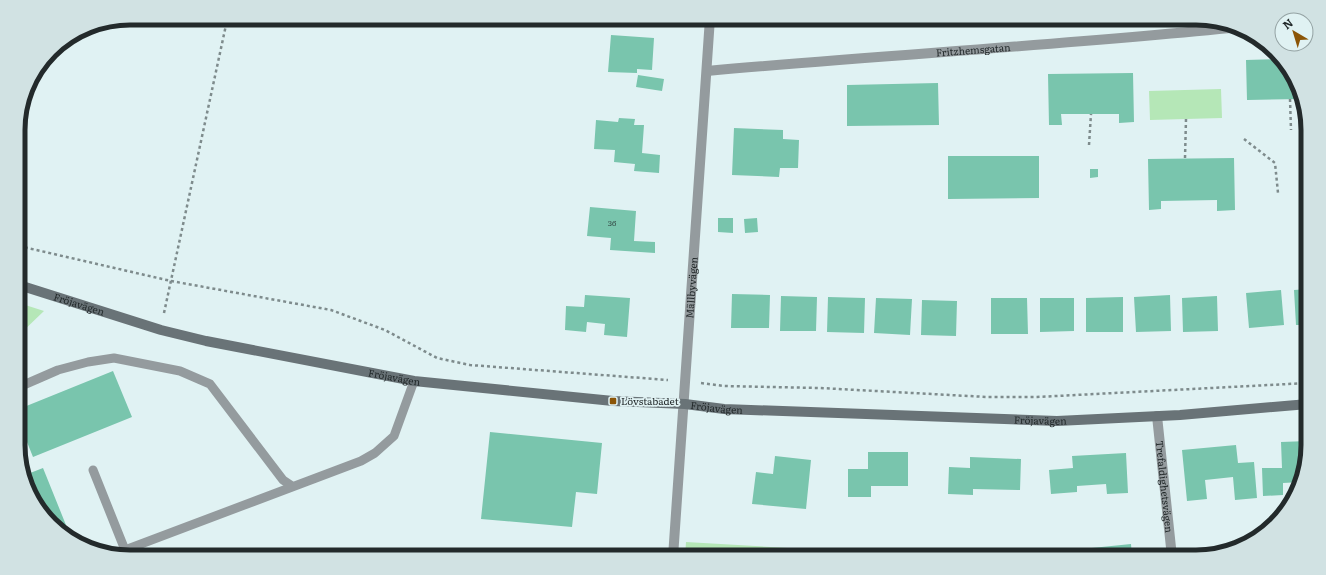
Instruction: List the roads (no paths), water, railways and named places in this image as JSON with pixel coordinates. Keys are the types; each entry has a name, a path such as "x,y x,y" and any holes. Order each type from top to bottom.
{"street":[{"name":"Mällbyvägen","path":"674,550 685,404 710,25"},
{"name":"Fritzhemsgatan","path":"707,71 855,58 1116,40 1225,29"},
{"name":"Fröjavägen","path":"25,287 161,330 206,341 414,381 613,401 685,404 724,409 988,420 1064,420 1156,416 1301,405"},
{"name":"Trefaldighetsvägen","path":"1156,416 1171,550"}],"lane":[{"path":"25,384 58,370 88,362 114,358 180,371 210,384 283,480 292,486"},
{"path":"126,550 361,461 375,453 394,436 414,381"},
{"path":"93,470 125,550"}],"place":[{"name":"Lövstabadet","path":"613,401"}]}
